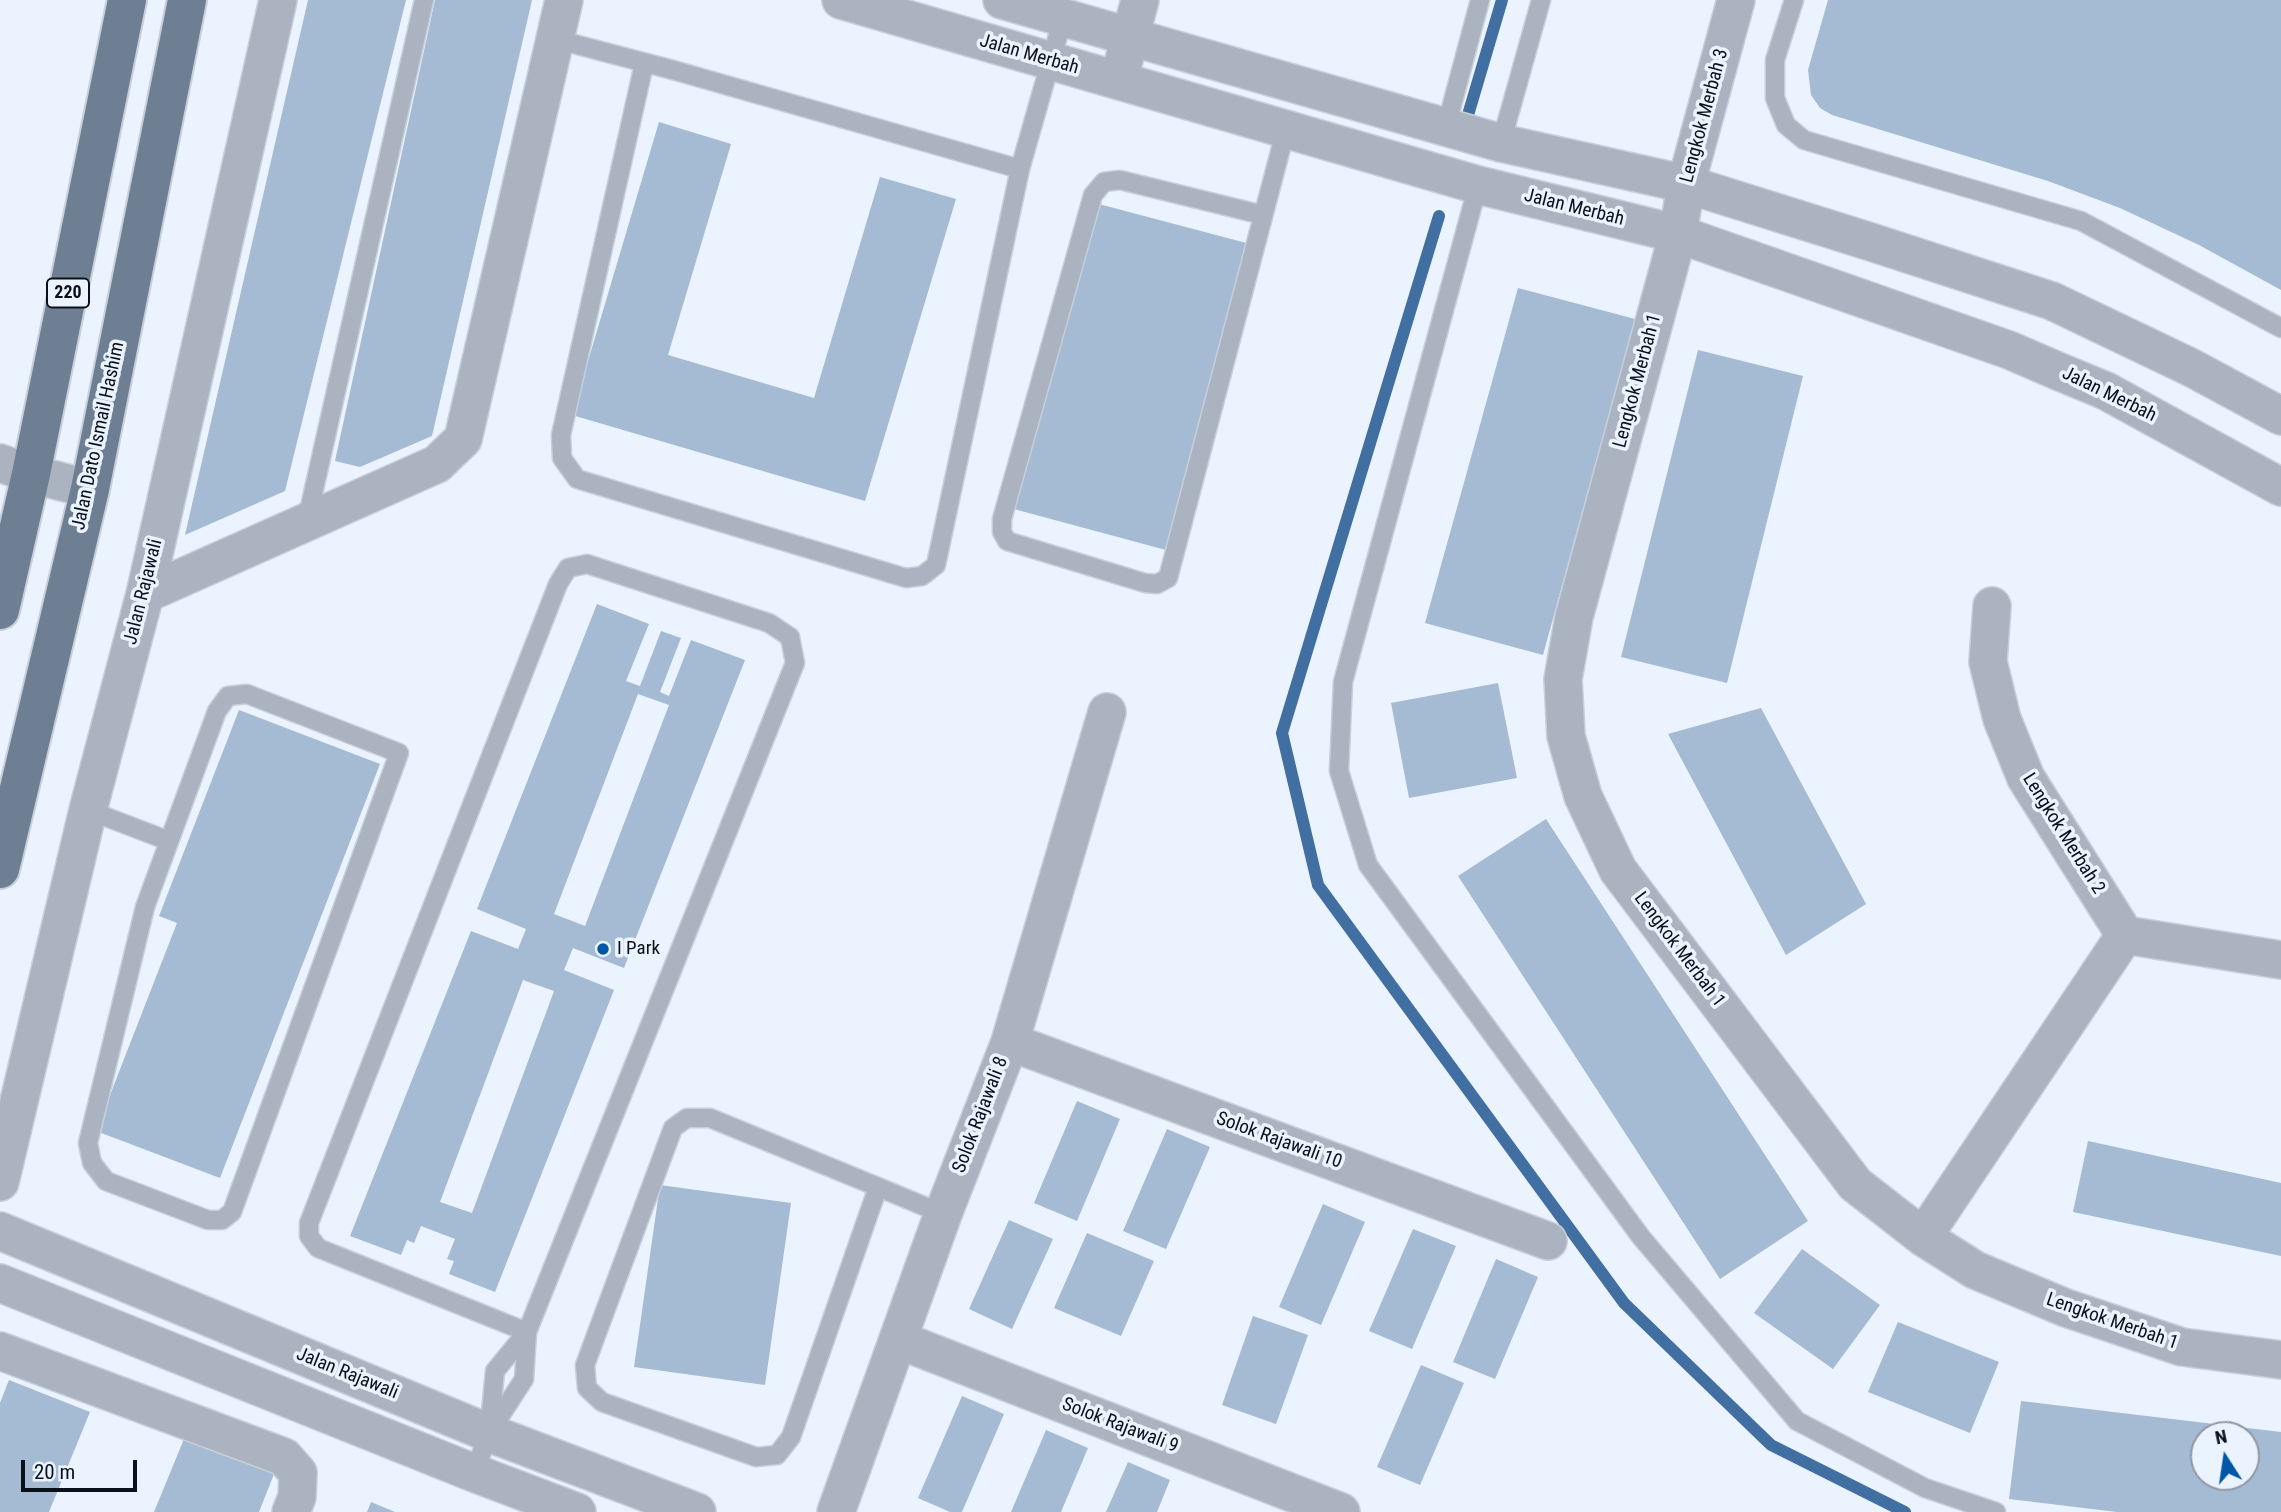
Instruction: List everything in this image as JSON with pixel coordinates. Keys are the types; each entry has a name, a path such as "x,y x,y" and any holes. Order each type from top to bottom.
{"main road":[{"name":"220","path":"0,610 15,468 127,0"},
{"name":"Jalan Dato Ismail Hashim","path":"0,869 90,489 187,0"}],"street":[{"name":"Jalan Rajawali","path":"0,1182 88,810 145,594 278,0"},
{"path":"145,594 437,464 463,439 564,0"},
{"name":"Jalan Merbah","path":"841,0 1478,185 1678,234 2009,350 2106,391 2281,487"},
{"path":"1002,0 1501,143 1686,184 2052,301 2281,416"},
{"path":"1118,81 1140,0"},
{"name":"Lengkok Merbah 3","path":"1678,234 1686,184 1736,0"},
{"name":"Lengkok Merbah 1","path":"1678,234 1574,617 1563,679 1566,736 1583,796 1618,870 1855,1184 1923,1237 1975,1270 2066,1308 2182,1346 2281,1360"},
{"path":"15,468 90,489"},
{"name":"Lengkok Merbah 2","path":"1992,606 1989,662 2002,719 2026,778 2125,935"},
{"name":"Solok Rajawali 8","path":"836,1512 943,1214 1010,1042 1107,712"},
{"path":"1923,1237 2125,935 2281,960"},
{"name":"Solok Rajawali 10","path":"1010,1042 1548,1241"},
{"name":"Jalan Rajawali","path":"0,1231 489,1433 697,1512"},
{"path":"0,1283 474,1474 577,1512"},
{"name":"Solok Rajawali 9","path":"899,1340 1341,1512"},
{"path":"0,1351 284,1457 298,1473 297,1497 291,1512"}],"lane":[{"path":"307,520 424,0"},
{"path":"1501,143 1541,0"},
{"path":"1794,0 1775,60 1775,98 1786,125 1804,140 2081,221 2281,328"},
{"path":"1446,127 1477,4"},
{"path":"644,64 561,435 562,458 577,479 906,578 922,576 936,565 1020,169 1063,18"},
{"path":"555,39 1020,169"},
{"path":"1263,215 1120,180 1104,182 1093,195 1002,519 1002,532 1007,541 1146,583 1157,584 1168,578 1286,129"},
{"path":"1478,185 1343,682 1339,771 1368,865 1641,1237 1797,1421 1925,1488 1996,1512"},
{"path":"489,1433 495,1371 527,1332 795,663 790,637 768,623 587,564 568,568 558,584 309,1223 309,1236 318,1248 527,1332"},
{"path":"247,694 399,753 232,1212 222,1220 208,1220 106,1181 92,1163 88,1143 145,907 169,841 217,711 228,696 247,694"},
{"path":"88,810 169,841"},
{"path":"878,1187 791,1437 777,1455 756,1457 602,1402 587,1388 584,1365 673,1128 687,1118 710,1118 878,1187 943,1214"},
{"path":"474,1474 489,1433 524,1379 527,1332"}],"building":[{"path":"308,0 406,0 285,491 185,535"},
{"path":"435,0 532,0 432,436 360,467 335,461"},
{"path":"1828,0 2281,0 2281,290 2199,245 2120,208 2048,181 1832,115 1820,108 1811,95 1808,70"},
{"path":"659,122 731,144 668,355 814,398 880,177 956,199 865,501 572,415"},
{"path":"1095,203 1250,244 1166,550 1010,508"},
{"path":"1518,288 1635,319 1543,655 1425,623"},
{"path":"1698,350 1803,376 1727,683 1621,657"},
{"name":"I Park","path":"597,604 649,624 626,681 640,686 661,631 681,638 660,692 669,696 691,640 745,660 624,968 573,948 564,970 614,990 495,1292 449,1274 454,1261 447,1259 455,1239 421,1226 414,1243 407,1240 401,1255 350,1236 471,931 518,949 526,929 477,909","holes":["638,694 669,705 585,926 554,914","523,980 554,991 472,1213 440,1202"]},
{"path":"1498,683 1517,778 1409,798 1391,703"},
{"path":"1761,708 1866,904 1786,955 1668,734"},
{"path":"239,710 380,764 220,1178 96,1131 177,923 159,916"},
{"path":"1546,819 1808,1221 1720,1279 1458,876"},
{"path":"1077,1101 1120,1119 1077,1221 1034,1203"},
{"path":"1167,1129 1210,1147 1166,1249 1123,1231"},
{"path":"2088,1141 2281,1183 2281,1256 2073,1212"},
{"path":"660,1185 791,1203 765,1385 634,1367"},
{"path":"1323,1204 1365,1222 1321,1325 1279,1307"},
{"path":"1009,1220 1053,1239 1012,1329 969,1309"},
{"path":"1413,1229 1456,1246 1412,1349 1369,1331"},
{"path":"1087,1233 1154,1261 1121,1336 1054,1308"},
{"path":"1802,1249 1880,1305 1833,1369 1754,1313"},
{"path":"1496,1259 1538,1277 1495,1379 1453,1362"},
{"path":"1253,1316 1308,1335 1276,1424 1222,1405"},
{"path":"1898,1322 1999,1362 1970,1433 1868,1392"},
{"path":"1421,1365 1464,1383 1420,1485 1377,1467"},
{"path":"9,1380 90,1412 49,1512 0,1512 0,1403"},
{"path":"962,1396 1004,1414 962,1512 950,1512 918,1498"},
{"path":"2021,1401 2190,1421 2190,1491 2260,1491 2260,1429 2281,1432 2281,1512 2117,1512 2009,1499"},
{"path":"1046,1430 1088,1448 1061,1512 1011,1512"},
{"path":"184,1439 274,1474 259,1512 154,1512"},
{"path":"1128,1462 1170,1480 1157,1512 1106,1512"},
{"path":"371,1502 395,1512 367,1512"}],"waterway":[{"path":"1468,115 1502,0"},
{"path":"1439,216 1282,733 1318,885 1624,1303 1771,1445 1905,1512"}],"place":[{"name":"I Park","path":"603,949"}]}
